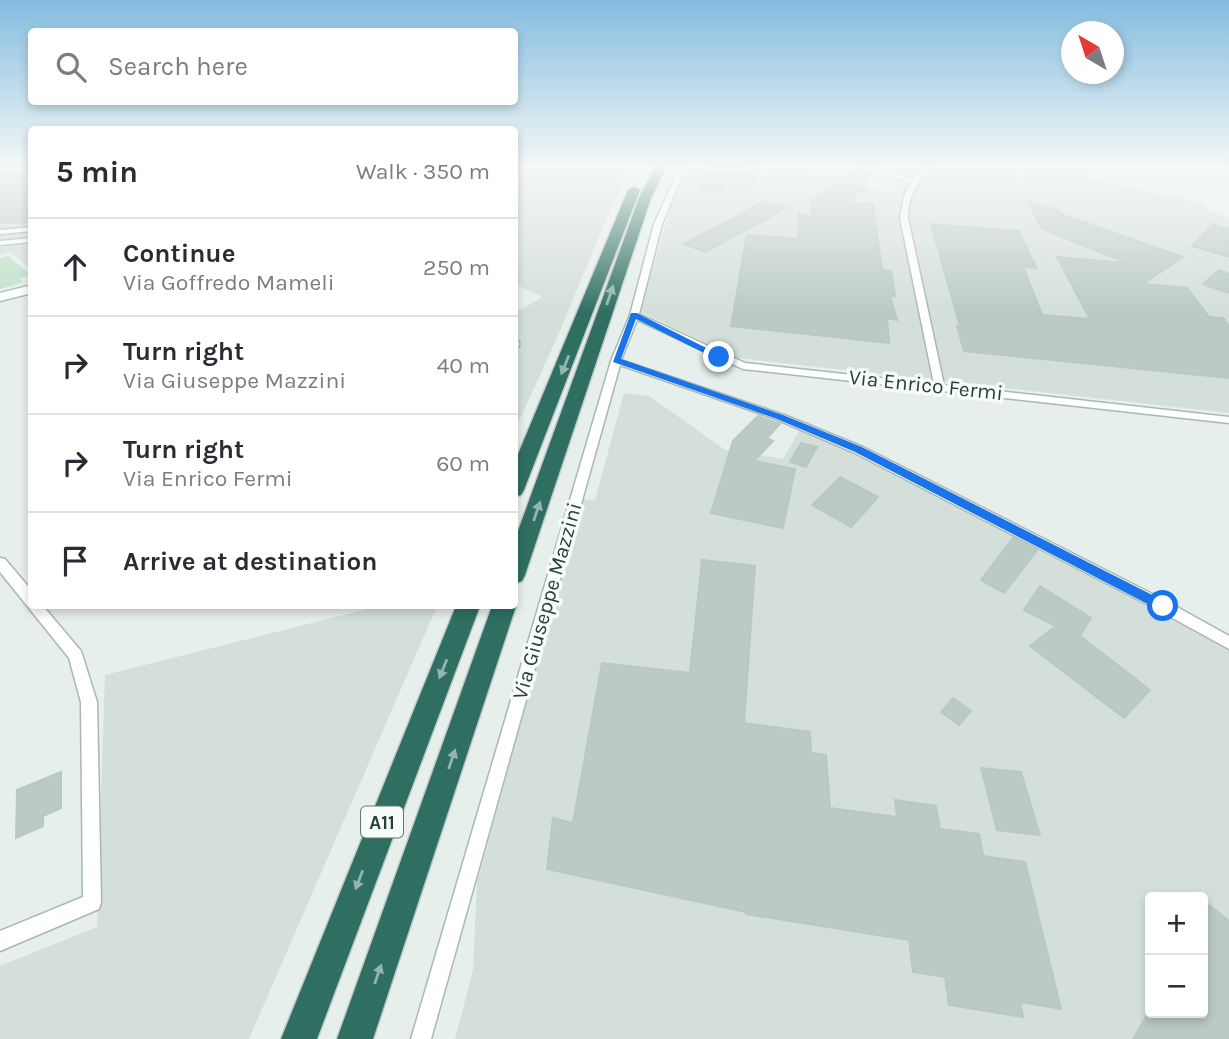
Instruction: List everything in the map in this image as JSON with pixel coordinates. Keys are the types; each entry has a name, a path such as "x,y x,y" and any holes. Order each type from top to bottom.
{"highway":[{"path":"518,481 623,215"},
{"path":"518,563 639,215"},
{"name":"A11","path":"299,1039 467,609"},
{"name":"A11","path":"355,1039 503,609"}],"street":[{"name":"Via Giuseppe Mazzini","path":"421,1039 616,360 634,315 662,215"},
{"path":"904,215 939,386"},
{"path":"0,232 28,229"},
{"path":"12,242 18,230"},
{"path":"0,243 28,240"},
{"path":"0,297 27,292"},
{"name":"Via Enrico Fermi","path":"634,315 743,366 1229,420"},
{"path":"616,360 780,417 859,450 1163,606 1229,643"},
{"path":"0,563 28,597"},
{"path":"0,941 92,902 89,702 76,655 38,609"}],"shaded area":[{"path":"0,215 28,215 28,267 10,252 0,255"},
{"path":"518,215 608,215 518,423 518,311 543,297 518,285"},
{"path":"669,215 1221,215 1229,218 1229,413 737,358 639,311"},
{"path":"624,393 649,396 724,449 783,459 805,421 913,470 1229,638 1229,1039 455,1039 473,970 477,882 583,499 595,500"},
{"path":"367,609 436,609 249,1039 0,1039 0,966 97,927 105,675"}],"green space":[{"path":"8,256 28,273 28,276 19,279 24,282 0,289 0,258"}],"building":[{"path":"0,215 28,215 28,222 0,223"},
{"path":"738,215 773,215 705,252 684,244"},
{"path":"799,215 812,218 812,215 875,215 882,270 891,271 895,296 890,295 897,320 887,318 889,343 731,326 747,235 798,239"},
{"path":"1035,215 1065,215 1183,257 1143,284 1187,288 1209,317 1223,318 1229,326 1229,378 964,351 957,326 960,326 931,224 1019,231 1036,268 1023,266 1042,315 1090,319 1057,257 1127,263 1042,229"},
{"path":"1213,224 1229,229 1229,257 1192,246"},
{"path":"1219,270 1229,274 1229,293 1203,284"},
{"path":"758,416 780,424 767,438 773,441 754,461 795,469 783,528 711,513 733,441"},
{"path":"801,443 817,447 806,467 790,462"},
{"path":"840,477 878,497 851,527 812,505"},
{"path":"1013,538 1037,550 1004,593 981,580"},
{"path":"702,560 755,566 744,723 810,732 811,753 826,755 830,808 897,817 895,800 936,806 940,829 979,834 983,856 1025,862 1061,1009 1020,1002 1023,1017 949,1005 945,977 913,972 909,940 746,914 547,869 553,818 573,823 602,663 690,673"},
{"path":"1040,586 1091,618 1080,636 1150,690 1124,718 1030,646 1056,626 1024,610"},
{"path":"953,698 971,711 959,725 941,712"},
{"path":"981,768 1021,772 1040,835 997,830"},
{"path":"61,772 61,808 43,816 43,826 16,838 17,790"},
{"path":"1208,907 1229,921 1229,1039 1133,1039 1145,1018 1208,1018"}],"route":[{"path":"719,357 634,315 616,360 824,434 1163,606"}]}
